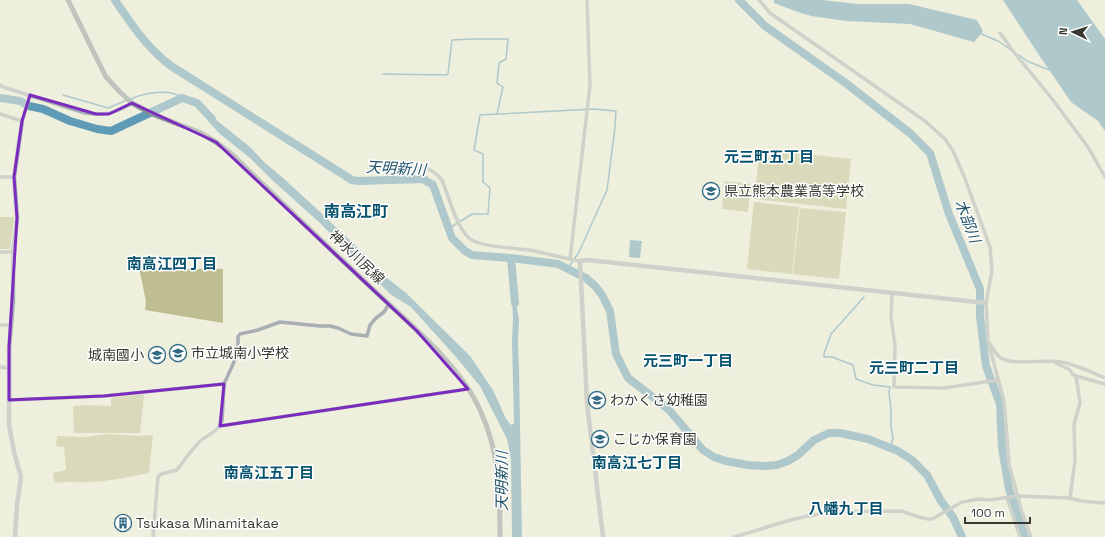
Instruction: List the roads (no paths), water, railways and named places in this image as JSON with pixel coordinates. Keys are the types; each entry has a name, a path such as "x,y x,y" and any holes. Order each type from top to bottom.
{"main road":[{"name":"神水川尻線","path":"68,0 106,76 120,92 134,105 161,118 199,132 216,142 233,155 446,360 468,389 479,408 486,425 497,462 500,497 500,537"}],"street":[{"path":"570,259 590,85 587,0"},
{"path":"759,0 770,12 925,121 945,139 953,151 964,176 990,247 992,271 984,303 988,341 1004,401 1009,464 1017,496 1031,537"},
{"path":"1000,32 1013,51 1053,100 1088,147 1105,177"},
{"path":"0,85 85,113 109,114 134,105"},
{"path":"15,537 21,477 9,425 8,347 13,302 13,252 17,218 14,177 22,121 30,96"},
{"path":"0,114 22,121"},
{"path":"406,167 426,168 432,170 439,176 464,232 470,239 481,244 530,250 580,261 588,260 984,303"},
{"path":"0,177 14,177"},
{"path":"0,252 13,252"},
{"path":"580,261 588,417 602,537"},
{"path":"892,294 891,318 896,345 894,387 944,388 998,380"},
{"path":"220,426 222,421 224,384 238,353 238,337 240,334 258,330 280,322 330,326 351,334 367,336 370,325 384,312 389,304"},
{"path":"0,325 11,325"},
{"path":"988,341 1002,359 1009,361 1029,362 1052,361 1078,366 1105,378"},
{"path":"1052,361 1070,370 1072,374 1076,376 1105,384"},
{"path":"0,367 9,368"},
{"path":"1070,498 1075,460 1074,424 1080,403 1076,376"},
{"path":"9,400 104,396 224,384"},
{"path":"153,537 158,477 161,474 177,470 200,442 220,426 468,389"},
{"path":"734,537 815,514 900,511 926,520 932,519 962,502 1017,496 1070,498 1081,501 1105,503"},
{"path":"1007,498 1020,537"}],"water":[{"path":"774,0 822,0 857,4 909,4 977,20 983,31 974,42 910,24 846,21 811,16 774,3"},
{"path":"1003,0 1077,0 1105,39 1105,131 1098,121 1071,102"},
{"path":"205,111 250,147 264,162 363,253 372,266 406,293 470,356 493,390 506,419 511,425 514,423 511,270 519,320 518,345 522,537 512,537 511,459 507,439 480,386 411,307 390,294 320,223 250,158 220,134 207,120"},
{"path":"630,240 642,241 640,258 629,257"}],"waterway":[{"path":"115,0 147,44 171,66 352,180 423,179 433,185 452,238 465,251 472,255 558,264 586,278 602,295 610,311 616,354 628,378 670,411 703,450 714,457 748,465 777,465 798,455 814,440 829,433 840,433 868,439 898,451 912,460 927,475 941,501 953,517 962,537"},
{"name":"木部川","path":"739,0 765,26 847,84 911,134 930,153 949,214 980,289 980,316 986,366 1000,404 1002,448 1009,489 1025,537"},
{"path":"979,33 998,41 1011,50"},
{"path":"383,74 446,75 448,74 452,40 508,39 506,59 499,63 497,83 503,87 497,114"},
{"path":"1019,55 1027,61 1049,70"},
{"path":"131,99 157,92 171,93 182,98"},
{"path":"63,95 108,108 127,100"},
{"path":"0,98 20,101 29,106 43,109 70,121 97,129 111,131 182,98 197,103 212,119"},
{"path":"448,229 472,214 488,214 490,188 483,182 483,154 474,150 480,115 594,109 616,111 607,190 579,252 568,268 567,267"},
{"name":"天明新川","path":"511,258 515,303"},
{"path":"864,297 831,334 824,357 832,357 853,365 856,379 873,385 890,387 891,427 893,438 890,448"}],"place":[{"name":"県立熊本農業高等学校","path":"711,191"},
{"name":"市立城南小学校","path":"178,353"},
{"name":"城南國小","path":"157,355"},
{"name":"わかくさ幼稚園","path":"597,400"},
{"name":"こじか保育園","path":"600,439"},
{"name":"Tsukasa Minamitakae","path":"123,523"}],"district":[{"name":"元三町五丁目","path":"769,156"},
{"name":"南高江町","path":"356,211"},
{"name":"南高江四丁目","path":"172,263"},
{"name":"元三町一丁目","path":"688,360"},
{"name":"元三町二丁目","path":"914,367"},
{"name":"南高江七丁目","path":"637,462"},
{"name":"南高江五丁目","path":"269,472"},
{"name":"八幡九丁目","path":"846,508"}]}
